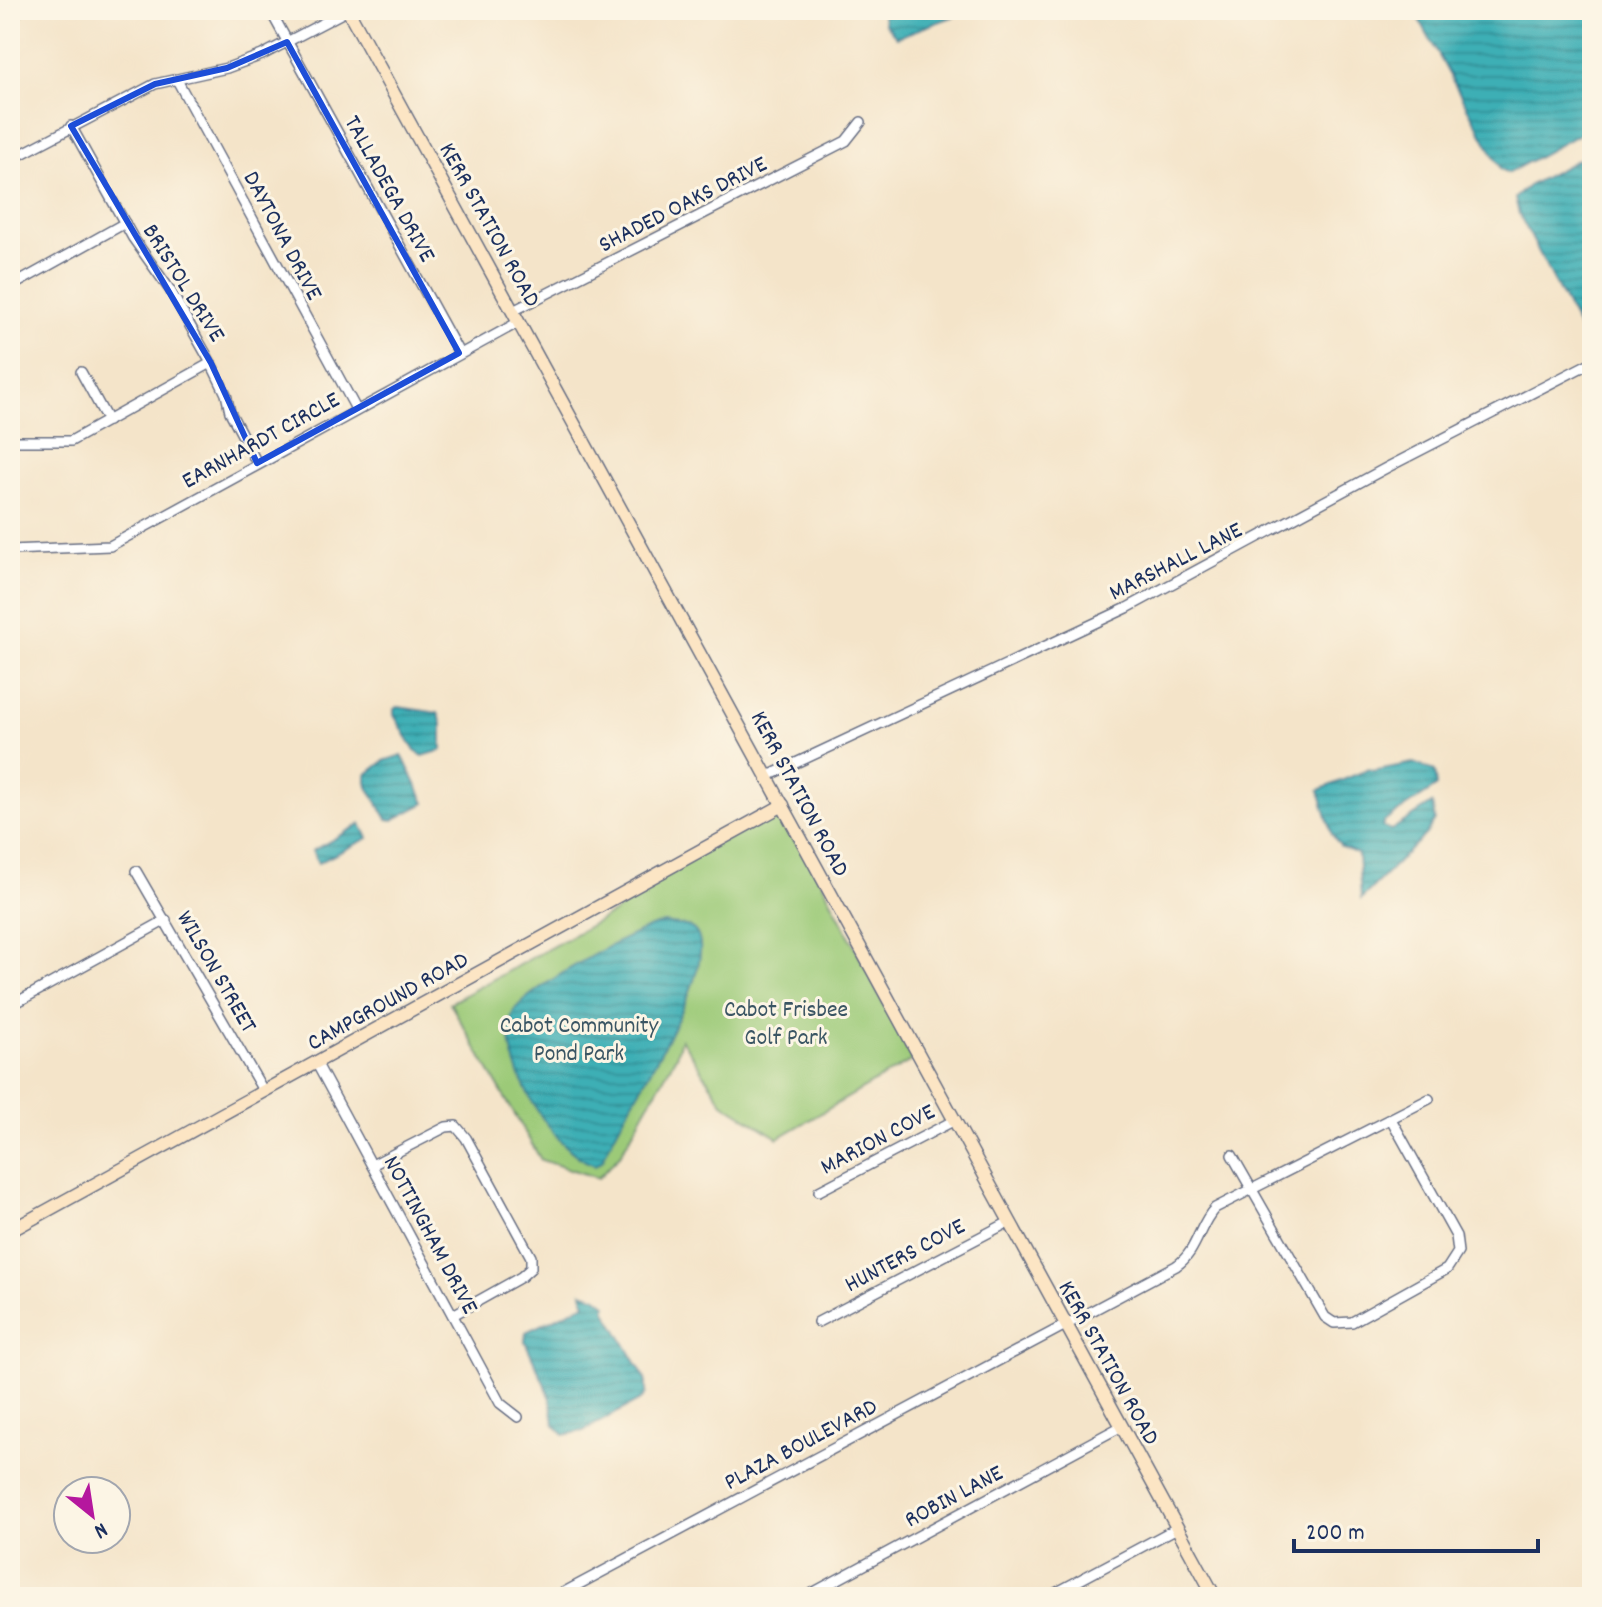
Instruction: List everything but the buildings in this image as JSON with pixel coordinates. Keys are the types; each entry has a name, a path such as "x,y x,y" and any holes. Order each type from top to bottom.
{"street":[{"path":"10,16 21,10"},
{"name":"TALLADEGA DRIVE","path":"270,10 459,353"},
{"path":"10,160 155,84 227,68 287,42 348,10"},
{"name":"KERR STATION ROAD","path":"348,10 1215,1597"},
{"name":"DAYTONA DRIVE","path":"177,80 356,409"},
{"name":"SHADED OAKS DRIVE","path":"516,316 846,141 861,122"},
{"name":"BRISTOL DRIVE","path":"71,126 125,223 170,290 211,363 226,394 230,412 257,463"},
{"path":"10,287 125,223"},
{"name":"EARNHARDT CIRCLE","path":"10,550 110,546 459,353 516,316"},
{"name":"MARSHALL LANE","path":"768,776 1127,608 1388,467 1592,362"},
{"path":"10,441 71,441 211,363"},
{"path":"81,372 108,421"},
{"name":"CAMPGROUND ROAD","path":"10,1231 783,805"},
{"name":"WILSON STREET","path":"136,871 264,1092"},
{"path":"10,1006 166,920"},
{"name":"NOTTINGHAM DRIVE","path":"317,1064 500,1403 518,1417"},
{"name":"PLAZA BOULEVARD","path":"555,1597 1186,1259 1206,1217 1215,1208 1429,1099"},
{"path":"1232,1155 1325,1317 1334,1323 1352,1322 1447,1269 1458,1252 1456,1236 1391,1119"},
{"name":"MARION COVE","path":"819,1191 953,1121"},
{"path":"372,1165 446,1127 456,1126 466,1138 531,1257 531,1268 521,1277 453,1315"},
{"name":"HUNTERS COVE","path":"818,1322 1009,1222"},
{"name":"ROBIN LANE","path":"805,1597 1120,1427"},
{"path":"1048,1597 1177,1528"}],"highlighted area":[{"path":"287,42 459,353 257,463 211,363 71,126 155,84 227,68"}],"green space":[{"path":"783,805 912,1060 778,1138 723,1103 681,1039 676,1056 620,1155 598,1178 541,1160 450,1003 615,912 708,847"}],"water":[{"path":"881,10 971,10 897,37 885,24"},
{"path":"1414,10 1592,10 1592,127 1508,173 1501,169"},
{"path":"1592,152 1592,339 1579,329 1519,214 1515,198 1528,186"},
{"path":"394,709 438,713 442,724 442,750 423,756 415,751 394,715"},
{"path":"402,755 425,803 393,820 387,819 368,787 366,775 384,761"},
{"path":"1413,763 1435,771 1437,786 1384,822 1382,827 1391,830 1432,804 1435,820 1427,833 1361,899 1358,854 1341,847 1332,834 1319,790 1369,769 1373,771"},
{"path":"361,824 368,838 318,863 312,851"},
{"path":"665,923 688,926 694,930 700,948 696,975 666,1043 603,1160 595,1165 578,1157 562,1142 532,1101 513,1053 510,1032 513,1013 537,990 583,961 632,935"},
{"path":"582,1292 595,1296 607,1305 605,1309 646,1380 646,1393 642,1399 583,1431 564,1435 554,1423 550,1396 525,1341 526,1332 585,1304"}],"park label":[{"name":"Cabot Frisbee Golf Park","path":"786,1022"},
{"name":"Cabot Community Pond Park","path":"579,1038"}]}
